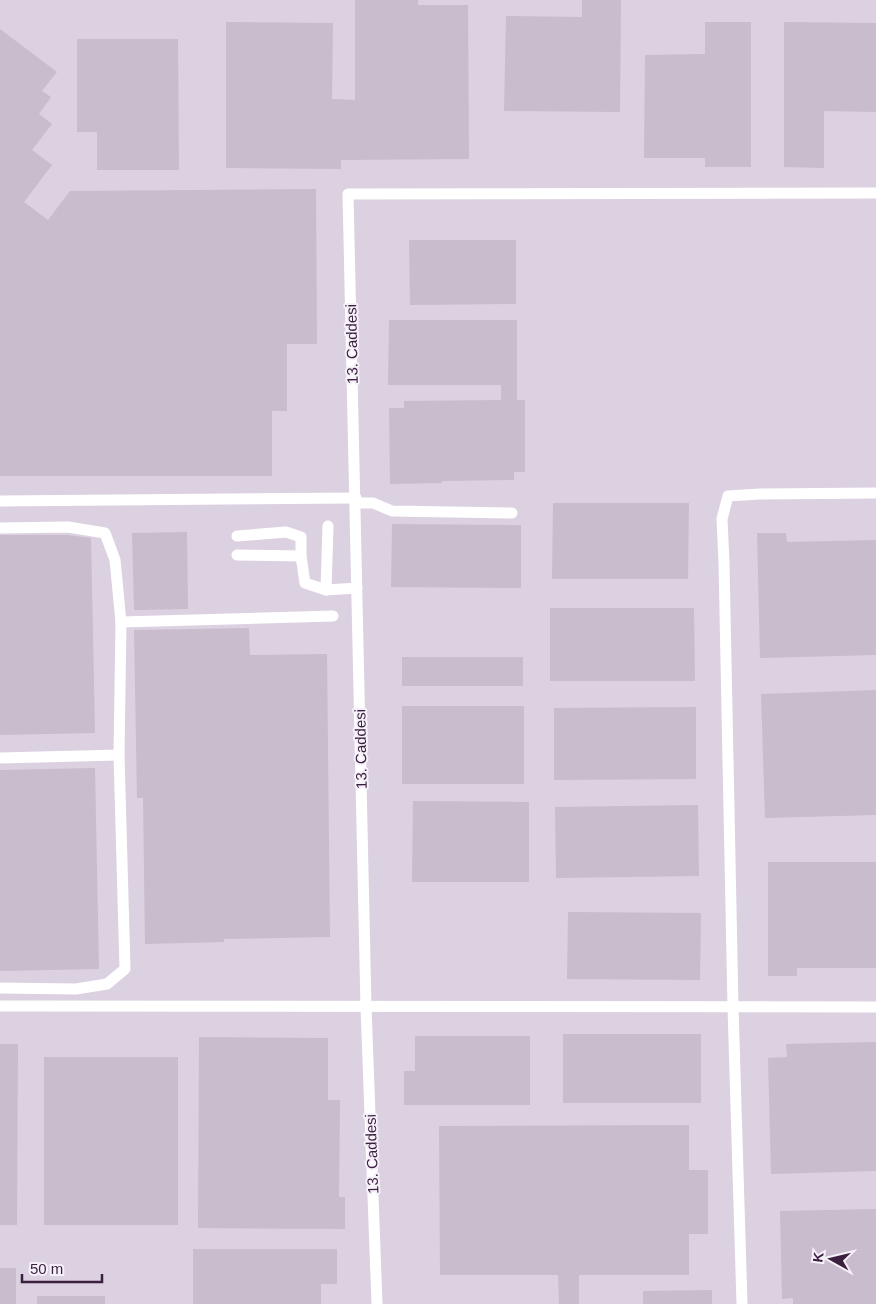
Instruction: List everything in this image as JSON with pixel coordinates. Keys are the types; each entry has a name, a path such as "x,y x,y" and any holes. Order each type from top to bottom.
{"street":[{"name":"13. Caddesi","path":"377,1304 366,1007 348,194 876,194"},
{"path":"742,1304 722,519 728,496 876,493"},
{"path":"0,501 356,501 373,503 392,511 512,513"},
{"path":"326,590 328,526"},
{"path":"0,528 68,527 105,532 114,560 121,622 119,755 125,969 107,984 76,989 0,988"},
{"path":"237,536 286,532 301,537 304,583 326,590 357,588"},
{"path":"237,555 301,556"},
{"path":"121,622 333,616"},
{"path":"0,758 119,755"},
{"path":"0,1006 876,1007"}],"shaded area":[{"path":"0,0 876,0 876,1304 0,1304"}],"building":[{"path":"355,0 418,0 418,5 468,5 469,159 341,160 341,169 226,168 226,22 333,23 332,99 355,100"},
{"path":"582,0 621,0 620,112 504,111 506,16 582,17"},
{"path":"705,22 751,22 751,167 705,167 705,158 644,158 645,55 705,54"},
{"path":"784,22 876,23 876,112 824,111 824,168 784,167"},
{"path":"0,29 57,72 42,91 51,97 39,114 52,124 32,150 52,165 24,202 48,220 70,191 316,189 317,344 287,344 287,411 272,411 272,476 0,476"},
{"path":"77,39 178,39 179,170 97,170 97,132 77,132"},
{"path":"409,240 516,240 516,304 410,305"},
{"path":"389,320 517,320 517,400 525,400 525,472 514,472 514,480 390,484 389,408 404,408 404,401 501,400 501,385 388,385"},
{"path":"553,503 689,503 688,579 552,579"},
{"path":"392,524 521,525 521,588 391,587"},
{"path":"187,532 188,609 134,610 132,533"},
{"path":"757,533 786,533 787,542 876,540 876,655 760,658"},
{"path":"0,535 67,535 91,538 95,733 0,735"},
{"path":"550,608 694,608 695,681 550,681"},
{"path":"249,628 250,655 327,654 330,937 224,939 224,942 145,944 143,798 137,798 134,630"},
{"path":"402,657 523,657 523,686 402,686"},
{"path":"876,690 876,815 765,818 761,694"},
{"path":"402,706 524,706 524,784 402,784"},
{"path":"696,707 696,779 554,780 554,708"},
{"path":"95,768 99,969 0,971 0,770"},
{"path":"413,801 529,802 529,882 412,882"},
{"path":"698,805 699,876 556,878 555,807"},
{"path":"768,862 876,862 876,968 797,968 797,976 768,976"},
{"path":"568,912 701,913 700,980 567,979"},
{"path":"563,1034 701,1034 701,1103 563,1103"},
{"path":"415,1036 530,1036 530,1105 404,1105 404,1071 415,1071"},
{"path":"199,1037 328,1038 328,1100 340,1100 339,1197 345,1197 345,1229 198,1228"},
{"path":"876,1042 876,1171 771,1174 768,1058 787,1057 786,1044"},
{"path":"0,1044 18,1044 17,1225 0,1225"},
{"path":"44,1057 178,1057 178,1225 44,1225"},
{"path":"689,1125 689,1170 708,1170 708,1234 689,1234 689,1275 579,1275 579,1304 559,1304 558,1275 440,1275 439,1126"},
{"path":"876,1209 876,1304 793,1304 793,1298 782,1299 780,1211"},
{"path":"193,1249 337,1249 337,1284 321,1284 321,1304 193,1304"},
{"path":"0,1268 16,1268 16,1304 0,1304"},
{"path":"712,1290 712,1304 643,1304 643,1291"},
{"path":"37,1296 105,1296 105,1304 37,1304"}]}
